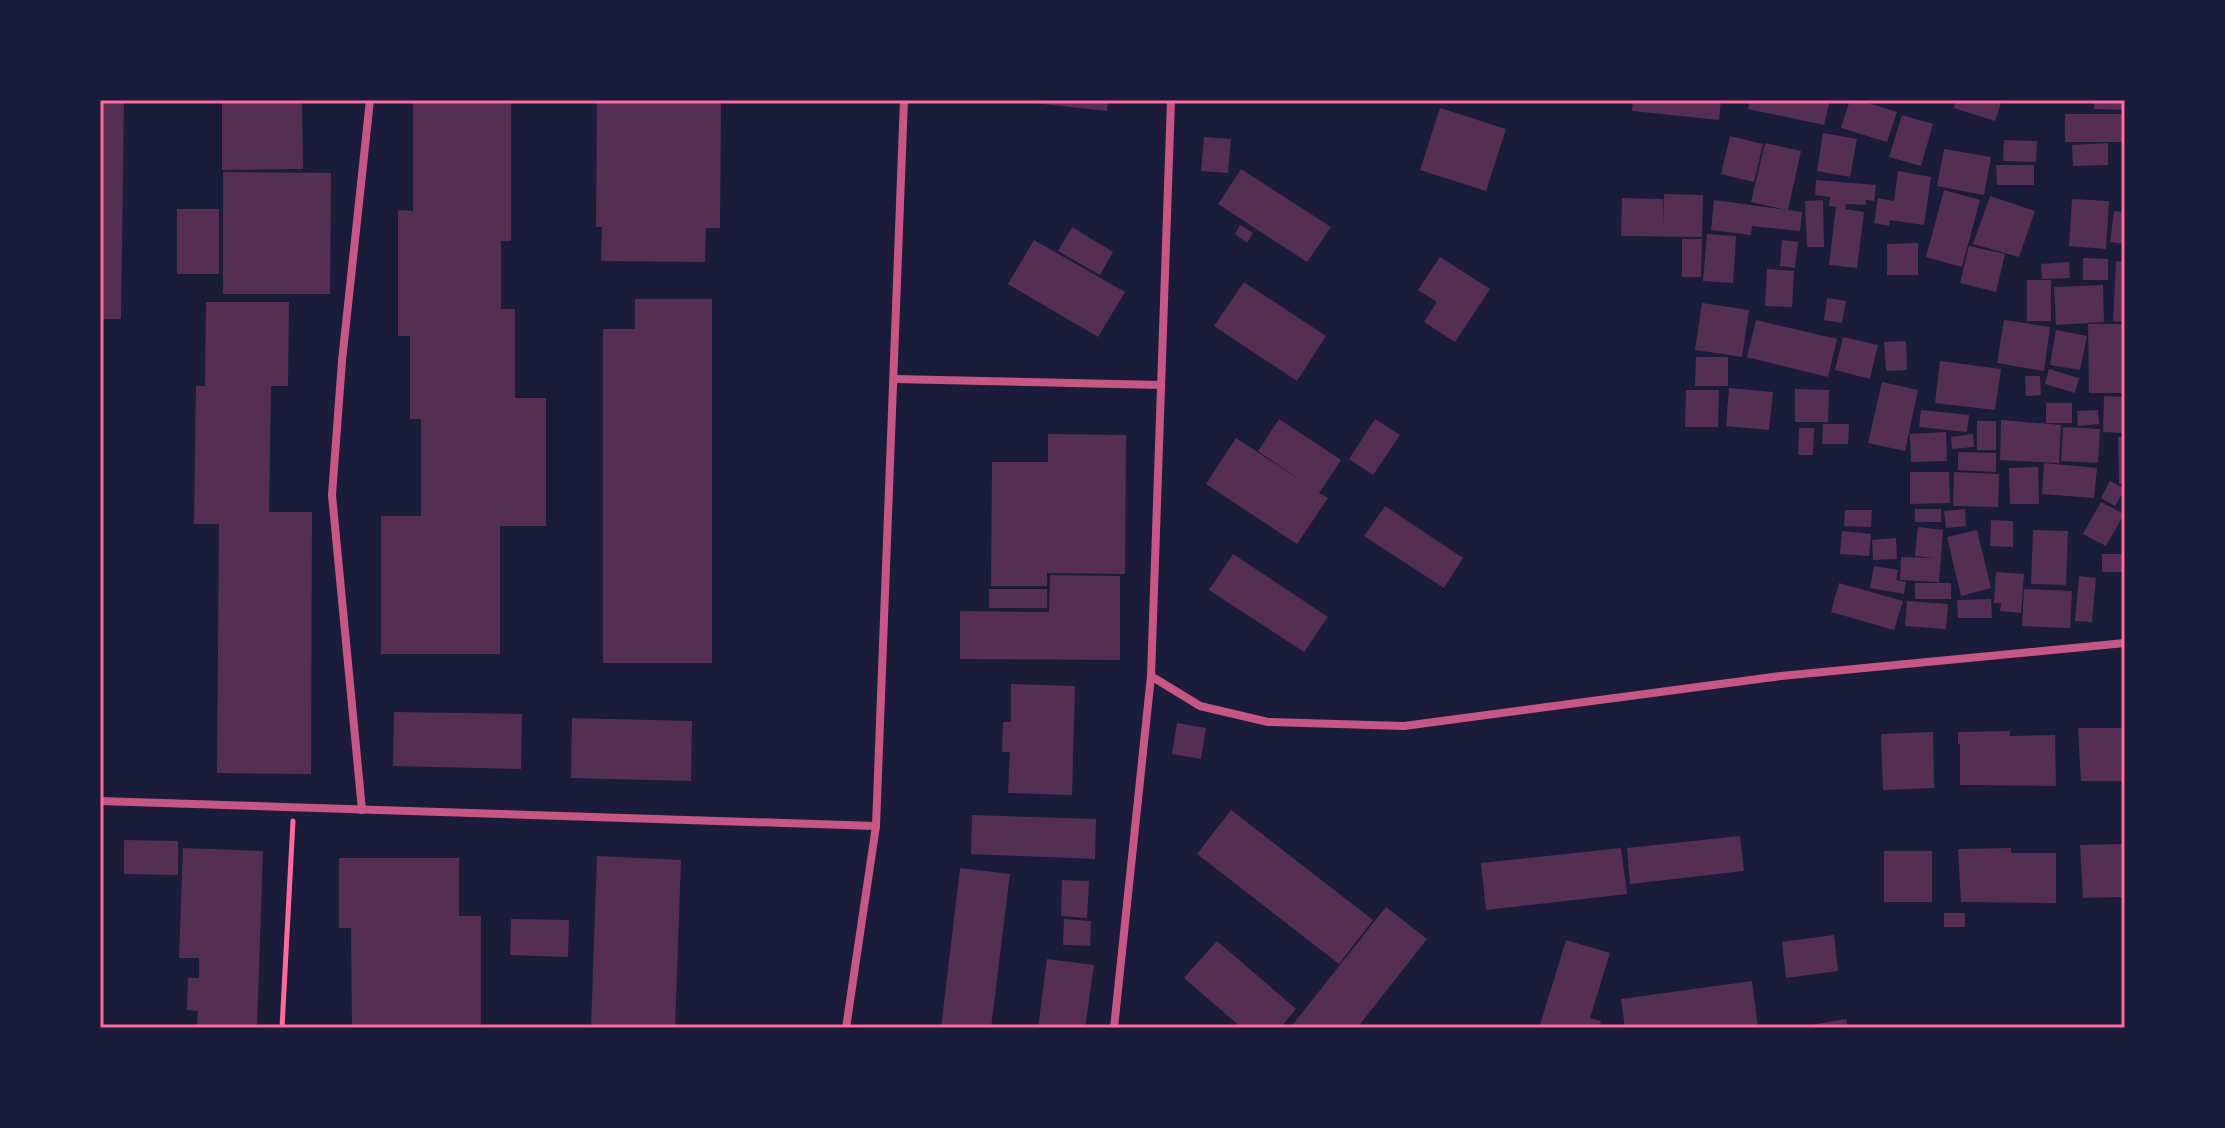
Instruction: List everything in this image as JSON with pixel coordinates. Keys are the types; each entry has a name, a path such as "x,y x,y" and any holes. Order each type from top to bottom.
{"street":[{"path":"362,810 332,495 342,361 370,100"},
{"path":"846,1028 876,826 904,100"},
{"path":"1114,1028 1151,676 1171,100"},
{"path":"894,379 1161,385"},
{"path":"1151,676 1200,706 1268,722 1404,726 1781,676 2125,643"},
{"path":"100,801 876,826"}],"path":[{"path":"282,1028 294,808"}],"building":[{"path":"100,100 124,100 121,319 100,319"},
{"path":"222,100 302,100 303,169 222,170"},
{"path":"413,100 511,100 511,241 501,241 501,309 515,309 515,398 546,398 546,526 500,526 500,654 381,654 381,516 421,516 421,419 410,419 410,336 398,336 398,210 413,211"},
{"path":"597,100 721,100 720,228 706,228 705,262 601,261 602,227 596,227"},
{"path":"1035,100 1108,100 1107,111 1034,103"},
{"path":"1633,100 1721,100 1719,120 1632,111"},
{"path":"1750,100 1830,100 1824,125 1748,109"},
{"path":"1850,100 1897,112 1887,142 1841,128"},
{"path":"1956,100 2002,100 1995,121 1954,108"},
{"path":"2094,100 2125,100 2125,110 2094,109"},
{"path":"1440,108 1506,129 1486,191 1420,170"},
{"path":"2065,114 2125,114 2125,142 2065,142"},
{"path":"1902,115 1933,124 1921,166 1889,157"},
{"path":"1823,133 1857,139 1850,177 1817,171"},
{"path":"1730,136 1763,144 1754,182 1721,174"},
{"path":"1204,137 1231,139 1228,173 1201,171"},
{"path":"2004,140 2037,141 2036,162 2003,161"},
{"path":"1765,143 1801,151 1788,210 1802,212 1800,231 1752,226 1751,235 1711,230 1714,200 1787,210 1751,202"},
{"path":"2108,143 2108,165 2073,166 2072,145"},
{"path":"1944,149 1991,157 1984,195 1937,186"},
{"path":"1996,165 2034,165 2034,185 1997,185"},
{"path":"1241,169 1331,227 1307,262 1218,204"},
{"path":"1898,171 1931,177 1924,225 1890,220 1889,226 1874,223 1878,198 1894,201"},
{"path":"223,172 331,173 330,294 223,294"},
{"path":"1816,180 1876,185 1874,201 1866,200 1866,205 1846,204 1845,209 1864,212 1857,268 1829,265 1836,207 1829,206 1830,197 1815,195"},
{"path":"1944,190 1980,200 1962,267 1926,257"},
{"path":"1664,194 1703,195 1702,237 1621,236 1622,198 1663,199 1663,228"},
{"path":"1990,196 2035,211 2019,257 1973,244"},
{"path":"2072,199 2109,201 2106,249 2069,246"},
{"path":"1823,200 1824,247 1807,247 1805,201"},
{"path":"177,209 219,209 219,274 177,274"},
{"path":"2114,211 2125,212 2125,244 2110,242"},
{"path":"1240,225 1253,233 1247,243 1235,234"},
{"path":"1072,227 1113,252 1100,275 1058,251"},
{"path":"1707,234 1736,236 1733,283 1703,281"},
{"path":"1682,239 1702,239 1701,277 1682,277"},
{"path":"1034,240 1125,292 1098,337 1008,284"},
{"path":"1782,240 1798,242 1795,268 1780,266"},
{"path":"1918,243 1918,275 1887,275 1887,244"},
{"path":"1969,246 2005,254 1996,292 1960,283"},
{"path":"1440,257 1490,289 1455,342 1424,322 1437,302 1418,290"},
{"path":"2083,258 2108,259 2108,280 2083,280"},
{"path":"2116,261 2125,262 2125,322 2113,321"},
{"path":"2069,262 2070,278 2042,279 2041,264"},
{"path":"1767,269 1794,271 1792,307 1765,306"},
{"path":"2027,280 2051,280 2051,321 2027,321"},
{"path":"1244,282 1326,336 1297,381 1214,326"},
{"path":"2103,285 2104,322 2056,325 2054,287"},
{"path":"1827,298 1846,301 1842,323 1824,320"},
{"path":"635,299 712,299 712,663 603,663 603,329 635,329"},
{"path":"206,302 289,302 288,386 271,386 269,512 312,512 311,774 217,773 219,524 194,524 196,386 205,386"},
{"path":"1702,303 1749,310 1742,357 1695,350"},
{"path":"1756,320 1837,339 1828,377 1747,357"},
{"path":"2004,320 2050,327 2044,371 1997,363"},
{"path":"2088,324 2125,324 2125,393 2089,393"},
{"path":"2056,330 2087,336 2080,370 2050,365"},
{"path":"1843,337 1878,345 1870,379 1835,370"},
{"path":"1906,341 1907,370 1886,371 1884,342"},
{"path":"1696,357 1728,357 1728,386 1695,386"},
{"path":"1940,361 2001,369 1995,410 1935,403"},
{"path":"2049,369 2079,378 2075,393 2045,384"},
{"path":"2025,376 2040,376 2041,395 2026,396"},
{"path":"1882,382 1918,390 1905,451 1868,443"},
{"path":"1729,388 1773,392 1769,430 1726,426"},
{"path":"1795,389 1829,390 1828,422 1795,422"},
{"path":"1686,390 1719,390 1718,427 1685,427"},
{"path":"2104,396 2125,397 2125,433 2103,432"},
{"path":"2046,403 2072,403 2072,423 2046,423"},
{"path":"1921,410 1969,415 1967,432 1919,427"},
{"path":"2098,410 2099,424 2078,426 2077,411"},
{"path":"1279,419 1341,460 1319,493 1328,498 1297,544 1206,484 1236,438 1306,484 1258,451"},
{"path":"1375,419 1400,435 1373,475 1349,459"},
{"path":"2001,420 2061,425 2059,463 2000,460"},
{"path":"1977,421 1996,421 1996,450 1977,450"},
{"path":"1823,424 1849,424 1848,444 1822,444"},
{"path":"2063,427 2100,429 2098,463 2061,461"},
{"path":"1799,428 1814,428 1813,455 1798,455"},
{"path":"1946,432 1947,461 1911,462 1910,434"},
{"path":"1048,434 1126,435 1125,574 1047,573 1047,586 991,586 992,462 1048,462"},
{"path":"1973,434 1974,447 1952,449 1951,437"},
{"path":"2118,437 2125,437 2125,484 2119,484"},
{"path":"1958,452 1996,453 1996,472 1958,470"},
{"path":"2044,463 2097,468 2094,498 2042,494"},
{"path":"2038,467 2039,504 2010,504 2009,468"},
{"path":"1910,472 1949,472 1950,503 1910,504"},
{"path":"1954,472 1999,474 1998,507 1953,506"},
{"path":"2110,481 2125,489 2115,506 2101,498"},
{"path":"2101,502 2124,514 2106,546 2083,534"},
{"path":"1385,506 1463,558 1444,588 1364,536"},
{"path":"1915,509 1941,509 1941,522 1915,522"},
{"path":"1965,509 1966,526 1946,528 1944,511"},
{"path":"1845,510 1872,510 1871,527 1844,526"},
{"path":"1991,520 2013,521 2013,547 1990,546"},
{"path":"1918,527 1943,530 1939,582 1900,580 1901,557 1935,558 1915,556"},
{"path":"1977,530 1991,588 1961,596 1947,537"},
{"path":"2033,530 2068,531 2066,585 2031,584"},
{"path":"1842,531 1871,534 1869,556 1840,554"},
{"path":"1896,538 1897,559 1873,560 1872,540"},
{"path":"1233,554 1328,617 1304,652 1209,590"},
{"path":"2102,554 2123,554 2123,572 2102,572"},
{"path":"1874,566 1898,570 1896,580 1906,582 1904,594 1870,588"},
{"path":"1996,572 2024,574 2021,613 2000,611 2001,603 1994,603"},
{"path":"1050,575 1120,576 1120,660 960,659 960,611 1049,612"},
{"path":"2079,576 2096,578 2092,622 2075,621"},
{"path":"1839,583 1903,601 1894,630 1831,612"},
{"path":"1915,583 1951,583 1951,599 1915,599"},
{"path":"989,589 1047,589 1047,608 989,608"},
{"path":"2024,589 2072,591 2070,628 2022,626"},
{"path":"1991,599 1992,618 1958,618 1957,600"},
{"path":"1907,601 1948,604 1946,629 1905,626"},
{"path":"1011,684 1075,686 1072,795 1008,793 1010,752 1002,752 1003,722 1011,722"},
{"path":"394,712 522,714 521,769 393,766"},
{"path":"572,718 692,721 691,781 571,778"},
{"path":"1177,723 1206,728 1201,759 1172,754"},
{"path":"2078,728 2125,728 2125,789 2122,781 2081,781"},
{"path":"2010,731 2010,736 2055,735 2056,786 1960,785 1958,732"},
{"path":"1933,732 1934,788 1883,790 1881,734"},
{"path":"1231,810 1373,920 1339,964 1197,854"},
{"path":"972,815 1096,819 1095,859 971,854"},
{"path":"1740,836 1744,871 1630,884 1627,848"},
{"path":"124,840 178,841 178,875 124,874"},
{"path":"2125,844 2125,897 2083,898 2080,845"},
{"path":"183,848 263,851 257,1028 197,1028 198,1011 187,1010 188,978 199,978 199,958 179,958"},
{"path":"1621,848 1627,894 1486,910 1481,863"},
{"path":"2011,848 2011,853 2056,853 2056,903 1961,902 1958,849"},
{"path":"1884,851 1932,851 1932,902 1884,902"},
{"path":"597,856 681,860 675,1028 591,1028"},
{"path":"339,858 459,858 459,916 481,916 481,1028 352,1028 351,928 339,928"},
{"path":"960,868 1010,874 991,1028 941,1028"},
{"path":"1062,880 1089,881 1087,918 1061,916"},
{"path":"1386,907 1427,939 1357,1028 1290,1028"},
{"path":"1944,913 1965,913 1965,927 1944,927"},
{"path":"511,919 569,920 568,957 510,955"},
{"path":"1064,919 1091,921 1090,946 1063,945"},
{"path":"1834,935 1838,971 1786,978 1782,942"},
{"path":"1566,940 1610,953 1590,1018 1601,1021 1599,1028 1539,1028"},
{"path":"1217,941 1296,1009 1280,1028 1242,1028 1184,978"},
{"path":"1047,959 1094,965 1085,1028 1038,1028"},
{"path":"1752,981 1758,1028 1625,1028 1621,999"},
{"path":"1846,1019 1848,1028 1805,1028 1805,1026"}]}
